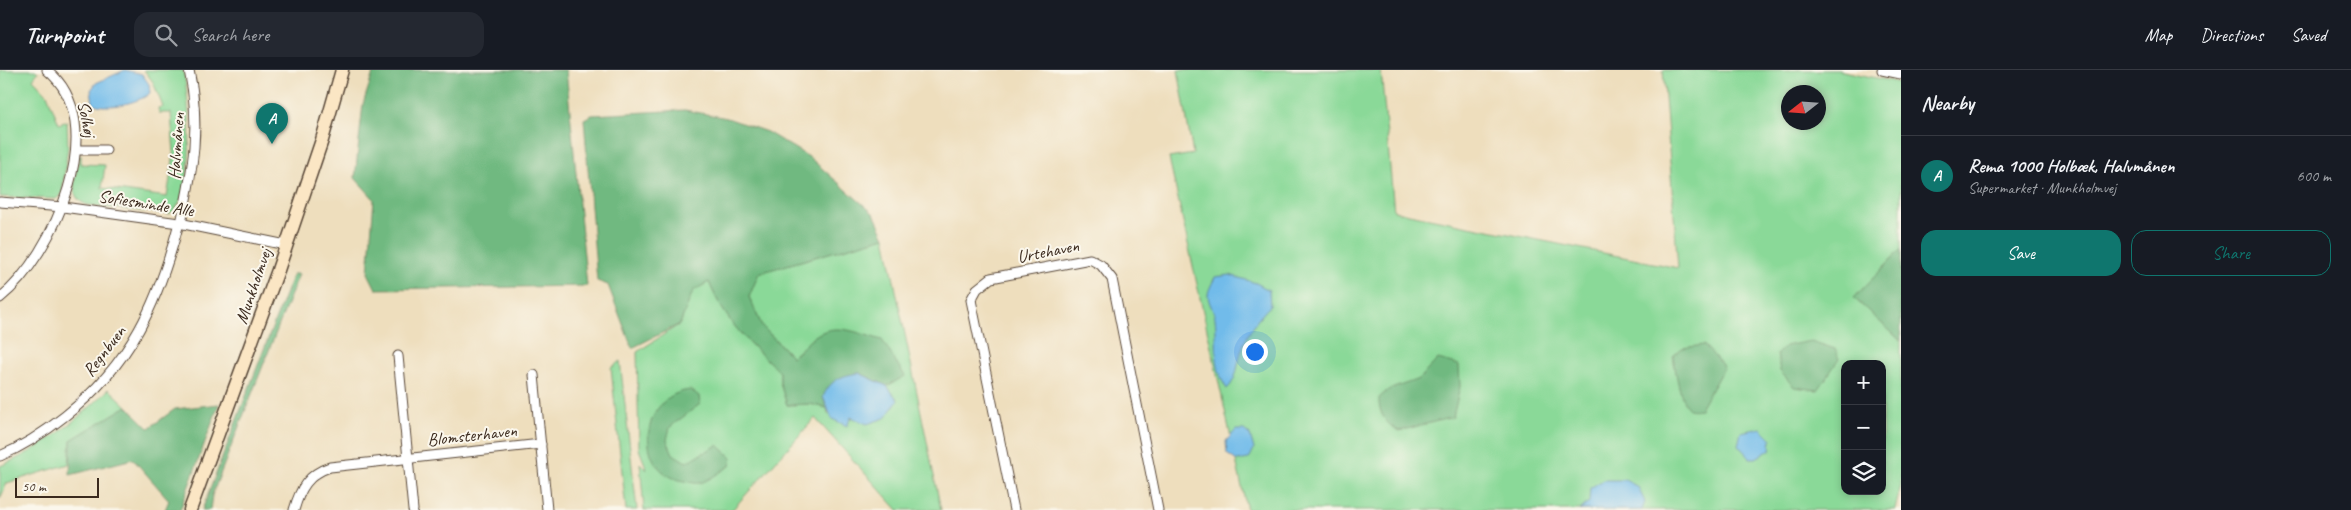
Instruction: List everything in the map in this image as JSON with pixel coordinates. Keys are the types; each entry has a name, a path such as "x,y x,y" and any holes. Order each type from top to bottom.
{"street":[{"name":"Solhøj","path":"0,298 9,291 48,239 70,186 76,150 73,110 63,90 47,70"},
{"name":"Halvmånen","path":"180,223 196,137 195,104 188,70"},
{"name":"Munkholmvej","path":"190,510 286,245 322,140 342,70"},
{"path":"1882,70 1901,74"},
{"name":"Solhøj","path":"76,150 106,150"},
{"name":"Sofiesminde Alle","path":"0,202 63,206 180,223 286,245"},
{"name":"Regnbuen","path":"0,456 36,437 60,420 90,394 118,364 138,335 154,302 180,223"},
{"name":"Urtehaven","path":"1014,510 972,300 977,289 991,278 1090,259 1101,265 1112,279 1158,510"},
{"name":"Blomsterhaven","path":"398,356 414,510"},
{"name":"Blomsterhaven","path":"534,376 547,510"},
{"name":"Blomsterhaven","path":"294,510 303,485 323,469 541,444"}],"green space":[{"path":"0,70 35,70 38,72 33,79 47,94 59,124 67,121 68,146 62,194 56,199 0,197"},
{"path":"144,70 183,70 188,102 190,147 184,189 178,205 169,214 88,205 81,202 77,197 74,185 81,155 81,164 105,165 102,188 167,197 174,154 171,113 159,113 158,108 163,107 153,82"},
{"path":"374,70 566,70 587,286 376,289 368,273 374,199 355,178 363,104"},
{"path":"1178,70 1381,70 1394,211 1678,268 1663,70 1838,70 1901,83 1901,249 1854,298 1901,341 1901,485 1895,510 1247,510 1169,158 1193,154"},
{"path":"685,110 727,118 767,132 809,157 874,214 885,237 759,273 749,297 762,326 792,357 812,338 823,332 831,329 848,330 882,340 905,376 887,386 859,373 823,397 827,408 810,404 787,405 780,383 780,372 748,341 730,320 722,309 709,282 693,291 680,324 632,348 608,285 597,281 584,119 592,115"},
{"path":"885,237 941,510 898,510 815,418 732,510 644,510 640,463 647,470 639,449 637,352 680,324 693,290 709,282 723,309 739,332 780,372 780,383 787,405 810,404 827,408 828,413 846,425 851,416 898,400 887,386 904,375 815,336 792,357 762,326 749,297 758,273"},
{"path":"1901,249 1901,341 1854,298"},
{"path":"293,274 299,274 212,495 210,510 202,510"},
{"path":"1811,341 1835,349 1839,359 1818,390 1794,387 1780,371 1777,354 1785,346"},
{"path":"1704,345 1724,367 1700,409 1691,409 1688,408 1683,399 1673,356 1682,348"},
{"path":"1438,359 1459,365 1460,387 1453,417 1399,431 1384,418 1381,413 1379,398 1388,390 1419,379"},
{"path":"620,361 637,510 626,510 611,368"},
{"path":"109,389 127,406 71,440 69,464 7,483 0,499 0,466 30,451 58,433"},
{"path":"691,390 699,396 700,404 670,427 667,440 673,454 686,462 718,445 732,458 730,466 708,480 698,483 692,483 668,475 656,464 650,450 649,434 652,419 661,405 674,395"},
{"path":"219,404 180,510 165,510 169,500 133,459 70,475 71,440 127,406 149,428 175,409"}],"water":[{"path":"125,70 142,74 149,84 150,93 131,102 114,106 93,103 91,90 96,83"},
{"path":"1230,275 1256,283 1269,290 1270,306 1257,321 1247,337 1240,354 1235,376 1227,389 1222,381 1217,363 1215,318 1208,295 1215,277"},
{"path":"859,373 887,386 898,400 885,418 867,424 851,417 847,426 832,419 823,397 829,386 837,379"},
{"path":"1761,428 1771,438 1770,450 1756,458 1750,458 1738,445 1741,432"},
{"path":"1236,430 1244,430 1250,435 1254,449 1249,459 1237,461 1227,454 1226,441"},
{"path":"1603,480 1625,480 1638,487 1645,502 1642,510 1580,510 1589,502 1590,488"}],"place":[{"name":"Rema 1000 Holbæk, Halvmånen","path":"272,144"}]}
